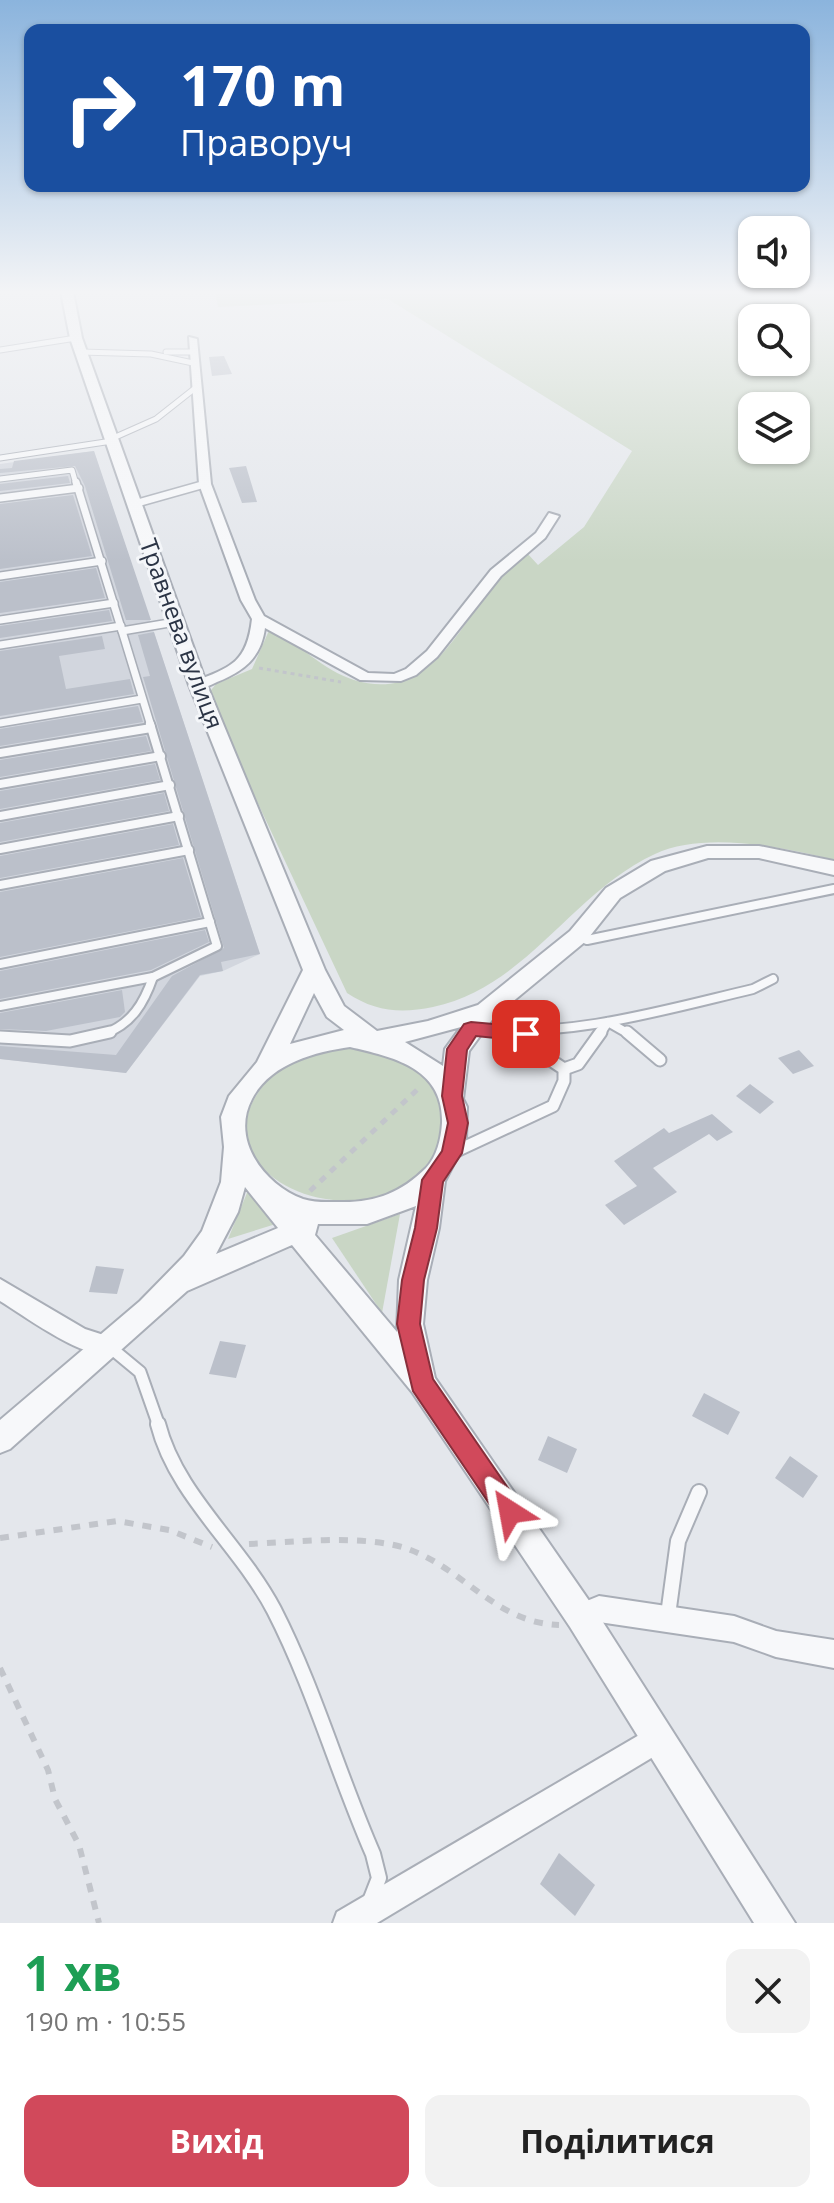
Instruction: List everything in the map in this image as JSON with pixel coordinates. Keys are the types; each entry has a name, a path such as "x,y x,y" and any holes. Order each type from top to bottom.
{"street":[{"name":"Травнева вулиця","path":"92,382 198,685 314,970 335,1011 373,1040"},
{"path":"194,382 205,484 248,600 259,619 365,677 396,678 411,672 432,654 496,573 532,545 553,516"},
{"path":"198,685 244,666 258,644 259,619"},
{"path":"0,1439 183,1280 294,1220 344,1215 401,1202 432,1180 452,1153 458,1123 452,1096 457,1049 478,1020 578,936 613,893 658,866 707,852 759,852 834,868"},
{"path":"183,1280 226,1212 237,1175 233,1120 240,1097 268,1065 314,970"},
{"path":"373,1040 478,1020"},
{"path":"268,1065 311,1043 350,1038 373,1040 400,1048 434,1070 452,1096"},
{"path":"235,1150 255,1182 294,1220 422,1383 581,1616 776,1923"},
{"path":"422,1383 409,1324 413,1280 426,1228 432,1180"},
{"path":"0,1289 79,1337 108,1346"},
{"path":"581,1616 599,1609 734,1629 776,1644 834,1654"},
{"path":"357,1917 658,1738"}],"lane":[{"path":"1,457 112,440 156,419 194,389"},
{"path":"0,479 72,470 217,946 153,977 0,1006"},
{"path":"134,504 205,484"},
{"path":"0,498 79,488"},
{"path":"0,576 102,561"},
{"path":"0,620 114,603"},
{"path":"0,645 175,622"},
{"path":"0,723 142,699"},
{"path":"0,753 151,728"},
{"path":"0,784 161,756"},
{"path":"0,816 170,785"},
{"path":"0,849 179,816"},
{"path":"0,885 189,850"},
{"path":"578,936 587,940 834,889"},
{"path":"0,964 210,922"},
{"path":"0,1037 70,1043 117,1030 133,1017 150,991 153,977"},
{"path":"513,1035 608,1022 753,989 773,979"},
{"path":"478,1020 513,1035 564,1069"},
{"path":"608,1022 627,1032 660,1060"},
{"path":"564,1069 578,1064 608,1022"},
{"path":"452,1153 553,1106 564,1081 564,1069"},
{"path":"108,1346 127,1356 150,1386 164,1447 193,1495 258,1580 282,1630 373,1854 379,1878 357,1917"},
{"path":"667,1620 678,1541 699,1492"}],"path":[{"path":"244,666 342,682"},
{"path":"294,1220 434,1070"},
{"path":"0,1538 117,1521 169,1530 208,1547 385,1545 408,1549 500,1608 536,1624 556,1626 581,1616"},
{"path":"0,1668 48,1770 55,1799 79,1845 99,1923"}],"shaded area":[{"path":"94,451 260,954 223,971 200,976 126,1073 0,1059 0,464"}],"green space":[{"path":"521,382 834,382 834,860 768,846 720,842 675,847 625,871 522,960 496,980 466,996 433,1007 409,1010 367,1004 347,993 207,695 216,684 252,669 271,626 343,676 379,684 401,682 436,660 495,583 527,553 538,565 584,527 632,451"},
{"path":"336,1048 385,1055 415,1069 436,1093 442,1109 442,1133 433,1156 405,1184 372,1198 336,1200 301,1193 272,1177 253,1154 246,1127 256,1096 278,1071 295,1060"},
{"path":"249,1188 279,1223 228,1239"},
{"path":"400,1214 382,1313 332,1238"}],"building":[{"path":"94,451 151,620 126,620 85,486 75,466 0,473 0,469 12,468 14,461"},
{"path":"246,466 257,502 242,503 229,468"},
{"path":"68,476 70,483 0,491 0,484"},
{"path":"73,495 92,556 0,569 0,504"},
{"path":"96,568 105,598 0,613 0,582"},
{"path":"109,610 112,621 0,638 0,626"},
{"path":"154,632 260,954 221,962 223,971 200,975 126,1073 0,1059 0,1046 116,1055 172,976 224,948 143,677 150,676 138,635"},
{"path":"102,636 105,649 59,656 66,689 130,679 134,694 0,716 0,651"},
{"path":"138,706 143,722 0,746 0,729"},
{"path":"146,736 151,751 0,777 0,760"},
{"path":"155,764 160,780 0,809 0,791"},
{"path":"164,793 169,811 0,842 0,823"},
{"path":"173,824 179,845 0,878 0,856"},
{"path":"183,858 201,917 0,957 0,892"},
{"path":"205,930 209,942 151,970 0,999 0,971"},
{"path":"122,990 125,1012 120,1017 46,1031 0,1029 0,1013"},
{"path":"799,1050 814,1066 793,1074 778,1058"},
{"path":"750,1084 774,1102 760,1114 736,1096"},
{"path":"712,1114 733,1132 717,1141 709,1134 653,1168 677,1192 624,1225 605,1205 637,1186 614,1161 664,1128 669,1133"},
{"path":"96,1266 124,1269 117,1294 89,1292"},
{"path":"220,1341 246,1345 236,1378 209,1374"},
{"path":"704,1393 740,1412 728,1435 692,1416"},
{"path":"548,1436 577,1449 567,1473 538,1460"},
{"path":"790,1456 818,1476 803,1498 775,1478"},
{"path":"559,1853 595,1885 575,1916 540,1884"}],"route":[{"path":"510,1512 422,1383 409,1324 413,1280 426,1228 432,1180 452,1153 458,1123 452,1096 457,1049 471,1029 526,1034"}]}
